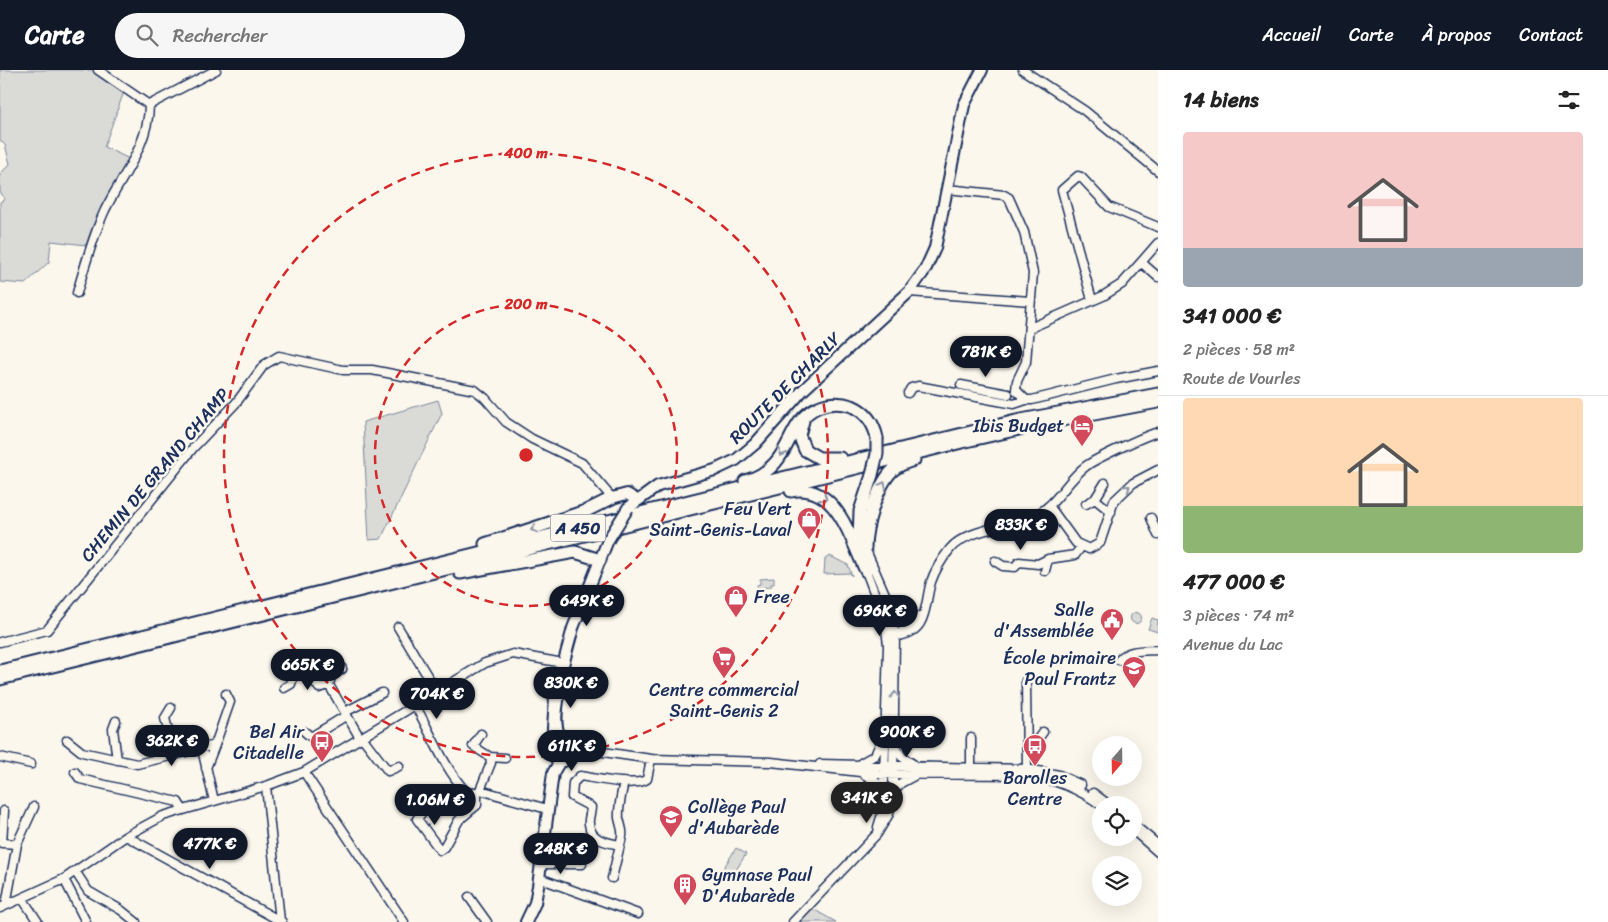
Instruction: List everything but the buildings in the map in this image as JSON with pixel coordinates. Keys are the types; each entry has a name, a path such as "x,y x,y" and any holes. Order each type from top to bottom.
{"highway":[{"name":"A 450","path":"0,671 1016,421 1158,394"},
{"name":"A 450","path":"0,679 962,442 1046,423 1158,402"},
{"path":"693,500 698,494 750,479 767,471 779,458 804,414 830,403 848,405 868,417 877,438 877,454 860,511 866,571"},
{"path":"808,413 802,423 800,435 802,445 814,457 828,459 886,448 892,451"},
{"path":"862,546 868,522 890,474 905,463 956,448 962,442"},
{"path":"729,500 738,502 806,489 821,494 835,508 866,571"},
{"path":"404,571 408,565 517,534 586,511 612,498"},
{"path":"418,576 426,579 575,552 600,560"}],"main road":[{"name":"ROUTE DE CHARLY","path":"554,744 553,728 556,682 559,680 573,628 608,540 632,505 658,486 715,470 736,460 755,444 803,390 909,292 925,270 935,248 964,105 982,70"},
{"path":"612,498 632,505"},
{"name":"ROUTE DE CHARLY","path":"559,680 561,684 557,727 559,735 568,743"},
{"path":"559,741 568,743 572,756 567,760 557,759 552,750 554,744 559,741"},
{"path":"526,922 535,903 539,878 547,808 548,772 557,759"}],"street":[{"path":"98,70 149,105"},
{"path":"149,105 216,70"},
{"path":"1022,70 1085,111 1158,171"},
{"path":"77,293 105,210 134,160 149,116 149,105"},
{"path":"1092,300 1062,190 1078,176 1081,177 1109,207 1158,227"},
{"path":"908,393 912,388 918,386 1006,398 1016,390 1017,381 1026,362 1033,273 1030,253 1009,198 1000,194 984,194 948,189"},
{"path":"1030,328 1103,296 1122,284 1158,244"},
{"path":"1142,263 1158,277"},
{"path":"909,292 1030,301"},
{"name":"CHEMIN DE GRAND CHAMP","path":"0,642 47,630 193,448 236,403 269,361 284,356 343,370 372,370 475,390 481,393 506,422 532,439 582,463 612,498"},
{"path":"960,385 1006,398 1014,404 1116,379 1158,371"},
{"path":"1016,390 1026,400"},
{"path":"895,636 911,633 922,621 928,605 931,581 952,546 962,539 1033,516 1050,507 1086,466 1158,432"},
{"path":"1050,507 1081,547 1089,549 1100,543 1114,501 1123,490 1158,470"},
{"path":"1086,504 1095,499 1105,483"},
{"path":"1095,499 1111,512"},
{"path":"1151,518 1158,535"},
{"path":"862,546 888,601 888,630 895,636 894,744 889,769"},
{"path":"994,561 1003,566 1016,567 1019,562 1038,564 1048,559 1075,555 1081,547"},
{"path":"1045,571 1048,559"},
{"path":"792,922 868,843 881,820 888,797 889,769 886,725 888,619 866,571"},
{"path":"888,645 895,636 912,624 928,605"},
{"path":"888,619 900,624 912,624"},
{"path":"398,627 437,692"},
{"path":"1119,660 1124,654 1158,650"},
{"path":"3,906 64,879 126,836 163,816 266,786 304,772 485,663 513,654 563,663"},
{"path":"328,685 331,676 342,669 339,663"},
{"path":"887,674 896,664"},
{"path":"284,688 291,684 293,677 302,672 311,676 319,688 328,685"},
{"path":"1026,680 1027,772"},
{"path":"328,685 361,737 388,771 398,766"},
{"path":"306,732 311,737 382,693"},
{"path":"206,768 230,702 226,694"},
{"path":"416,705 432,732 434,744 466,792 477,792 547,808"},
{"path":"171,708 165,718 174,755"},
{"path":"116,721 113,729 117,760"},
{"path":"859,764 870,759 879,749 886,725"},
{"path":"1027,746 1034,744 1043,732"},
{"path":"481,734 473,746 490,757 505,758"},
{"path":"971,738 971,771"},
{"path":"67,740 82,752 137,764 215,745"},
{"path":"568,743 583,749 651,761"},
{"path":"894,744 904,760 919,766"},
{"path":"202,749 214,801"},
{"path":"572,756 585,753 651,761 771,762 856,772 874,780 888,797"},
{"path":"0,757 31,764"},
{"path":"460,785 421,812 417,819 440,850 444,847 459,820 477,804 477,792 491,764 490,757"},
{"path":"620,845 596,838 589,824 591,807 574,800 571,788 580,776 624,782 645,781 651,761"},
{"path":"798,765 859,764 920,775 971,771 1045,772 1072,781 1097,796"},
{"path":"889,769 934,766 971,771"},
{"path":"856,772 867,769 919,770 934,766"},
{"path":"75,772 80,779 178,802 183,810"},
{"path":"304,772 404,922"},
{"path":"1027,772 1070,786 1092,799"},
{"path":"888,797 901,783 920,775"},
{"path":"612,878 624,829 619,817 620,795 624,782"},
{"path":"266,786 281,921"},
{"path":"3,906 17,844 34,808"},
{"path":"4,811 2,843 17,844"},
{"path":"1142,834 1158,845"},
{"path":"126,836 281,921"},
{"path":"1142,836 1158,852"},
{"path":"540,864 582,864"},
{"path":"75,871 88,891 121,910 136,922"},
{"path":"539,878 638,914"},
{"path":"64,879 86,922"},
{"path":"469,897 487,922"},
{"path":"22,898 38,922"}],"shaded area":[{"path":"0,70 92,70 125,89 104,147 136,162 111,197 95,246 51,241 49,262 25,284 0,282 0,202 5,199 0,192 0,174 10,164 5,145 0,140"},
{"path":"438,400 442,413 381,539 369,540 363,422"},
{"path":"830,556 848,565 852,576 850,573 824,574 825,559"},
{"path":"774,578 774,584 771,584 771,587 757,588 757,585 760,584 760,579"},
{"path":"1136,612 1142,618 1136,624 1130,618"},
{"path":"1152,618 1158,620 1158,632 1148,629"},
{"path":"736,848 746,854 733,875 723,869"},
{"path":"811,908 836,922 799,922"}],"place":[{"name":"Ibis Budget","path":"1082,447"},
{"name":"Feu Vert Saint-Genis-Laval","path":"809,540"},
{"name":"Free","path":"736,618"},
{"name":"Salle d'Assemblée","path":"1112,641"},
{"name":"Centre commercial Saint-Genis 2","path":"724,679"},
{"name":"École primaire Paul Frantz","path":"1134,689"},
{"name":"Bel Air Citadelle","path":"322,763"},
{"name":"Barolles Centre","path":"1035,767"},
{"name":"Collège Paul d'Aubarède","path":"671,838"},
{"name":"Gymnase Paul D'Aubarède","path":"685,906"}]}
